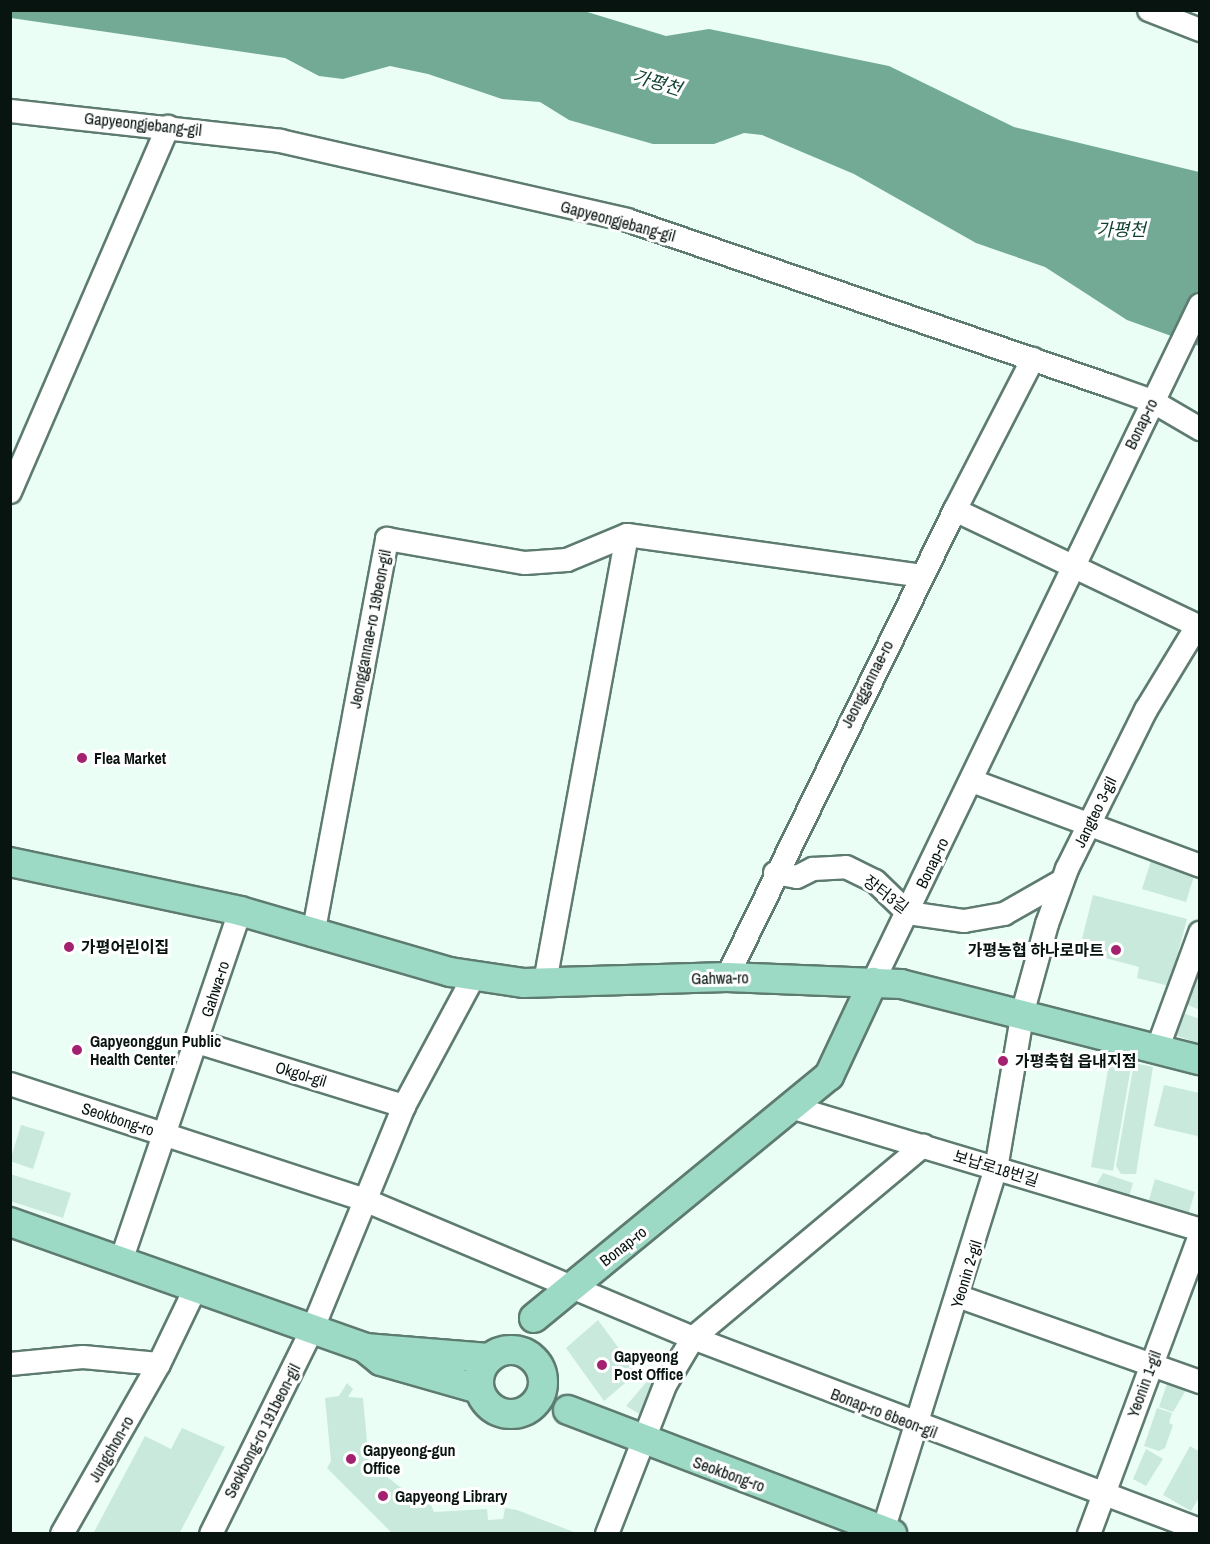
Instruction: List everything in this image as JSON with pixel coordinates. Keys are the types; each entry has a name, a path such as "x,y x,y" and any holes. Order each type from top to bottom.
{"main road":[{"name":"Gahwa-ro","path":"10,862 240,911 313,935 474,976 545,982 727,976 873,982 1023,1011 1157,1050 1200,1060"},
{"name":"Bonap-ro","path":"503,1354 534,1318 829,1076 873,982"},
{"path":"10,1222 365,1347 503,1354 543,1375 568,1410"},
{"path":"365,1347 381,1361 479,1389 492,1408 514,1415 568,1410"},
{"path":"479,1389 503,1354"},
{"path":"514,1415 534,1406 543,1375"},
{"name":"Seokbong-ro","path":"568,1410 642,1442 886,1532"}],"street":[{"path":"1149,10 1200,30"},
{"name":"Gapyeongjebang-gil","path":"10,111 168,126 280,141 627,220 1152,401 1200,429"},
{"path":"10,492 168,126"},
{"name":"Bonap-ro","path":"873,982 1200,305"},
{"name":"Jeonggannae-ro","path":"727,976 775,873 922,576 1033,359"},
{"path":"955,510 1071,570 1198,627"},
{"path":"545,982 627,535 922,576"},
{"name":"Jeonggannae-ro 19beon-gil","path":"313,935 387,539 525,563 567,560 627,535"},
{"name":"Jangteo 3-gil","path":"1023,1011 1062,881 1146,710 1198,627"},
{"path":"972,781 1088,827 1200,866"},
{"name":"장터3길","path":"775,873 797,877 813,869 846,867 875,881 908,913 964,921 991,918 1062,881"},
{"name":"Gahwa-ro","path":"167,1135 240,911"},
{"path":"1157,1050 1200,933"},
{"path":"313,1328 404,1106 474,976"},
{"name":"Yeonin 2-gil","path":"886,1532 912,1424 960,1296 996,1169 1023,1011"},
{"name":"Okgol-gil","path":"197,1042 404,1106"},
{"name":"Seokbong-ro","path":"10,1084 167,1135 121,1261"},
{"name":"보납로18번길","path":"791,1107 1200,1230"},
{"path":"167,1135 367,1201"},
{"path":"607,1533 664,1385 693,1338 923,1146"},
{"name":"Bonap-ro 6beon-gil","path":"367,1201 574,1284 693,1338 912,1424 1200,1530"},
{"name":"Yeonin 1-gil","path":"1089,1533 1200,1235"},
{"name":"Jungchon-ro","path":"62,1533 159,1364 196,1287"},
{"path":"960,1296 1200,1382"},
{"name":"Seokbong-ro 191beon-gil","path":"211,1533 313,1328"},
{"path":"10,1364 83,1357 159,1364"}],"water":[{"name":"가평천","path":"10,11 584,11 666,36 709,29 889,66 1014,127 1199,172 1199,346 1127,320 1045,267 976,243 854,174 762,135 744,133 714,144 653,144 569,120 540,102 502,99 428,74 390,66 343,79 319,76 285,58 11,18"}],"building":[{"path":"1151,861 1195,873 1186,902 1142,889"},
{"path":"1093,895 1187,919 1169,986 1137,978 1139,967 1079,951"},
{"path":"1200,964 1200,1010 1183,1003"},
{"path":"1177,1011 1200,1019 1200,1044 1175,1035 1171,1026"},
{"path":"1134,1063 1153,1067 1136,1174 1121,1174 1116,1166"},
{"path":"1109,1064 1131,1067 1113,1171 1091,1167"},
{"path":"1164,1085 1200,1093 1200,1141 1197,1136 1154,1126"},
{"path":"21,1125 45,1132 33,1169 10,1161"},
{"path":"1103,1173 1133,1183 1128,1200 1093,1190"},
{"path":"10,1174 71,1193 63,1218 10,1201"},
{"path":"1155,1179 1195,1192 1188,1215 1148,1203"},
{"name":"Gapyeong Post Office","path":"598,1320 637,1373 604,1401 566,1348"},
{"path":"649,1379 659,1383 641,1415 626,1406"},
{"path":"1168,1381 1189,1385 1173,1412 1159,1407"},
{"name":"Gapyeong-gun Office","path":"347,1383 353,1389 348,1397 363,1398 369,1463 417,1500 430,1503 434,1512 487,1509 488,1520 503,1519 505,1508 517,1510 579,1534 393,1534 327,1468 331,1461 325,1398 339,1396"},
{"path":"1157,1408 1172,1413 1169,1423 1173,1425 1165,1448 1159,1451 1144,1446"},
{"path":"182,1428 225,1447 179,1534 93,1534 145,1436 171,1449"},
{"path":"1190,1446 1200,1452 1200,1496 1191,1511 1163,1495"},
{"path":"1146,1449 1163,1459 1146,1486 1133,1479"}],"place":[{"name":"Flea Market","path":"82,758"},
{"name":"가평어린이집","path":"69,947"},
{"name":"가평농협 하나로마트","path":"1116,950"},
{"name":"Gapyeonggun Public Health Center","path":"77,1050"},
{"name":"가평축협 읍내지점","path":"1003,1061"},
{"name":"Gapyeong Post Office","path":"602,1365"},
{"name":"Gapyeong-gun Office","path":"351,1459"},
{"name":"Gapyeong Library","path":"383,1496"}]}
